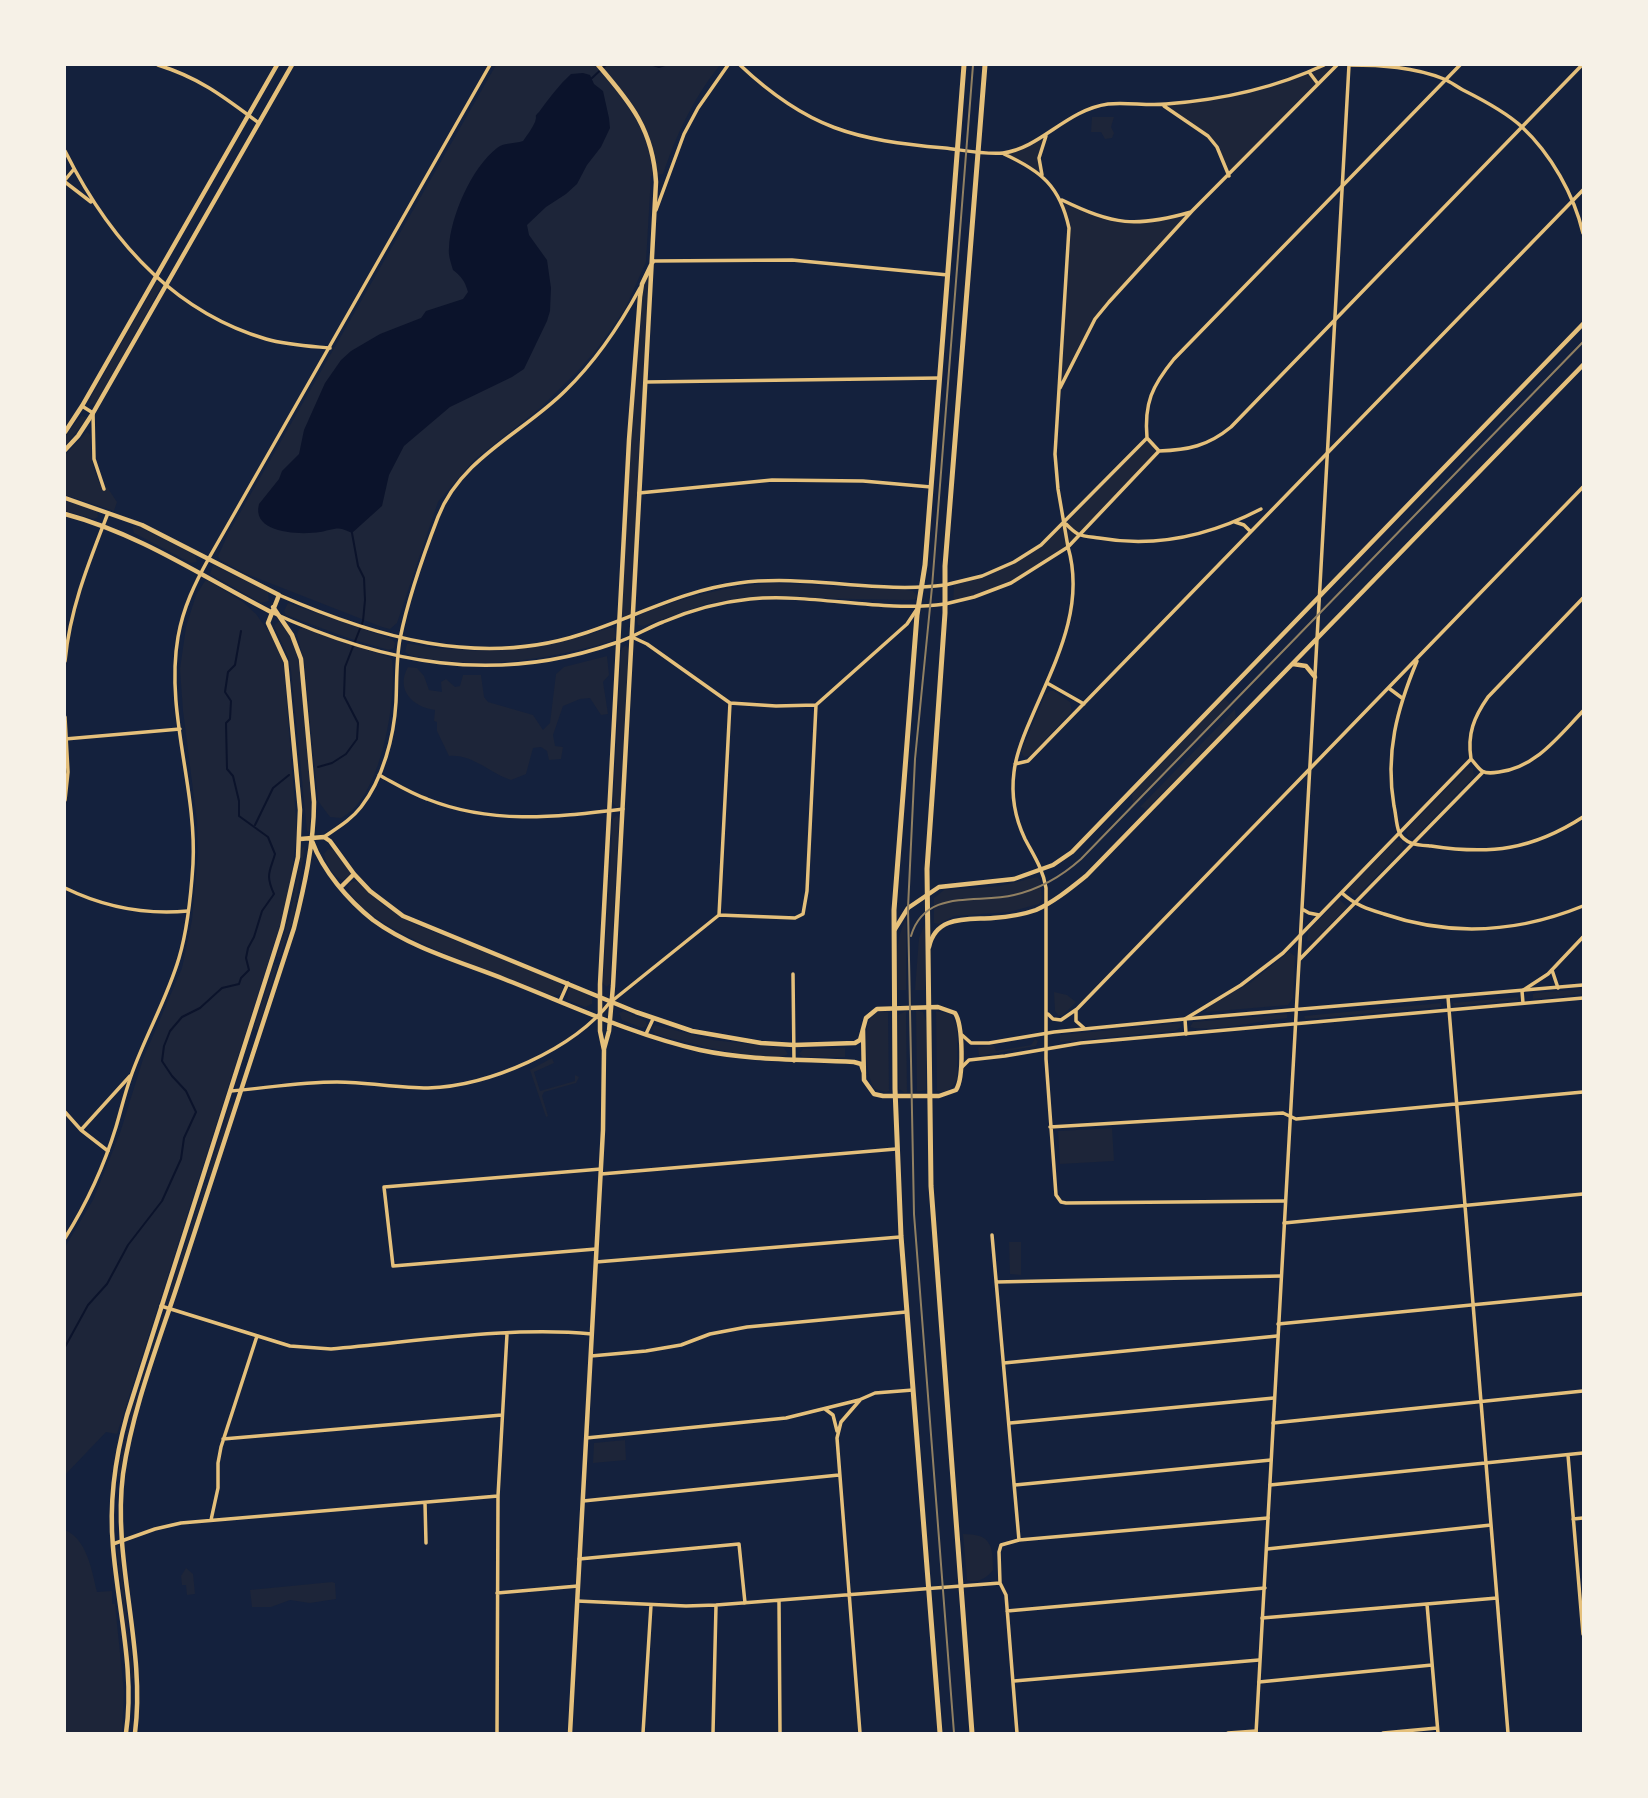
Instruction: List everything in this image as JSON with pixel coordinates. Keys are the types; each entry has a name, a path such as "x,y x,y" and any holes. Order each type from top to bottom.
{"main road":[{"path":"65,432 276,65"},
{"path":"65,450 93,413 292,65"},
{"path":"598,65 636,112 649,138 655,168 656,212 610,1021 604,1050"},
{"path":"940,1733 901,1237 896,1149 893,931 964,65"},
{"path":"972,1733 932,1197 927,853 985,65"},
{"path":"569,1733 601,1171 604,1050 599,1016 617,643 629,440 642,284 653,261"},
{"path":"893,931 908,908 927,893 944,886 1014,879 1043,870 1072,852 1583,324"},
{"path":"638,327 649,327"},
{"path":"929,948 937,931 953,920 1005,917 1034,910 1096,866 1583,365"},
{"path":"65,498 142,525 279,595 268,623 282,650 288,676 299,794 300,839 289,903 122,1432 114,1480 112,1544 128,1683 126,1733"},
{"path":"65,514 103,526 158,550 282,617 292,635 303,668 314,802 300,904 131,1434 123,1480 121,1541 137,1682 135,1733"},
{"path":"1292,664 1302,664 1312,671 1315,677"},
{"path":"300,839 324,837 333,844 370,891 403,916 653,1019 719,1038 794,1045 855,1043 860,1040 866,1018 873,1011 894,1008 945,1008 955,1013 961,1033 959,1084 956,1090 930,1096 874,1094 866,1086 863,1030"},
{"path":"311,839 318,859 358,906 393,932 427,948 610,1021 700,1050 759,1059 854,1062 861,1064 864,1073"},
{"path":"341,887 354,874"},
{"path":"249,1032 259,1035"},
{"path":"202,1180 211,1182"},
{"path":"114,1480 123,1480"},
{"path":"128,1683 137,1682"}],"street":[{"path":"158,65 181,72 213,88 259,122"},
{"path":"65,1238 93,1188 108,1151 131,1074 164,1000 179,958 188,911 193,862 192,822 175,688 178,635 187,605 200,574 490,65"},
{"path":"656,212 684,134 727,65"},
{"path":"740,65 773,95 825,125 888,143 1003,153 1024,163 1043,177 1062,200 1096,216 1119,222 1153,222 1192,211"},
{"path":"1003,153 1039,139 1071,116 1097,106 1127,103 1163,105 1247,92 1324,65"},
{"path":"1060,388 1095,319 1192,211 1337,65"},
{"path":"1228,1733 1256,1732 1349,65 1408,69 1446,80 1522,127 1562,180 1583,233"},
{"path":"1158,451 1147,438 1145,417 1150,394 1157,379 1460,65"},
{"path":"282,617 342,640 398,656 451,666 509,666 552,660 617,643 694,610 750,599 782,598 919,606 945,604 974,597 1011,583 1068,547 1158,451 1202,446 1217,439 1231,427 1582,65"},
{"path":"1309,72 1318,84"},
{"path":"1163,105 1208,136 1217,147 1229,176"},
{"path":"1043,177 1039,158 1047,133"},
{"path":"65,151 93,204 129,250 173,293 206,315 266,339 330,348"},
{"path":"74,169 65,181 93,204"},
{"path":"1015,764 1028,761 1583,190"},
{"path":"1062,200 1070,237 1055,454 1073,573 1069,620 1064,642 1019,747 1013,787 1018,820 1043,870 1048,1014 1046,1049 1054,1179 1058,1198 1066,1203 1285,1201"},
{"path":"653,261 792,260 948,275"},
{"path":"324,837 360,808 379,775 394,723 400,639 439,514 447,500 482,457 566,391 613,332 642,284"},
{"path":"646,382 940,378"},
{"path":"82,406 93,413 94,459 104,489"},
{"path":"279,595 400,639 459,648 512,648 567,639 699,591 753,582 800,580 922,588 945,584 982,576 1014,562 1041,545 1147,438"},
{"path":"639,493 772,480 853,480 931,487"},
{"path":"1048,1014 1053,1019 1061,1020 1077,1009 1583,487"},
{"path":"1064,522 1079,535 1143,542 1191,535 1235,522 1261,509"},
{"path":"65,661 74,607 83,574 108,512"},
{"path":"1235,522 1251,531"},
{"path":"1483,772 1471,759 1469,746 1471,729 1478,711 1488,697 1583,598"},
{"path":"632,637 647,644 730,703 816,705 907,624 919,606"},
{"path":"1420,656 1402,698 1390,751 1392,791 1400,834 1412,845 1450,850 1492,851 1516,847 1547,836 1583,817"},
{"path":"1047,682 1083,704"},
{"path":"1389,689 1402,698"},
{"path":"719,915 730,703"},
{"path":"231,1091 309,1082 429,1088 472,1082 528,1062 576,1035 599,1016 611,1001 719,915 795,918 803,914 806,908 816,705"},
{"path":"1300,959 1483,772 1511,770 1527,764 1544,752 1583,711"},
{"path":"65,717 68,772 65,800"},
{"path":"66,739 180,729"},
{"path":"1185,1018 1241,985 1283,953 1471,759"},
{"path":"379,775 427,799 483,815 556,817 622,809"},
{"path":"65,888 100,903 130,910 171,913 188,911"},
{"path":"1342,893 1354,904 1399,919 1431,927 1460,929 1508,928 1554,917 1583,906"},
{"path":"1302,909 1319,915"},
{"path":"1522,991 1552,970 1583,937"},
{"path":"272,960 282,964"},
{"path":"1552,970 1558,988"},
{"path":"793,974 794,1061"},
{"path":"560,1001 568,983"},
{"path":"961,1033 967,1041 977,1043 1084,1028 1185,1018 1583,985"},
{"path":"1522,991 1522,1003"},
{"path":"1448,997 1508,1733"},
{"path":"960,1070 964,1062 970,1060 1081,1043 1296,1026 1583,998"},
{"path":"1077,1009 1076,1021 1084,1028"},
{"path":"1185,1018 1186,1034"},
{"path":"646,1034 653,1019"},
{"path":"81,1130 131,1074"},
{"path":"1050,1127 1283,1113 1296,1119 1583,1092"},
{"path":"65,1112 81,1130 108,1151"},
{"path":"596,1249 393,1266 384,1187 896,1149"},
{"path":"1284,1223 1583,1194"},
{"path":"992,1235 1019,1540"},
{"path":"596,1262 901,1237"},
{"path":"996,1282 1281,1276"},
{"path":"1278,1324 1583,1293"},
{"path":"161,1306 290,1346 331,1349 550,1331 592,1334"},
{"path":"591,1356 664,1348 718,1332 747,1327 907,1312"},
{"path":"497,1733 498,1496 507,1334"},
{"path":"211,1520 218,1492 218,1463 223,1439 257,1336"},
{"path":"1004,1363 1277,1336"},
{"path":"586,1438 786,1418 859,1400 875,1393 913,1390"},
{"path":"1273,1423 1583,1391"},
{"path":"1010,1423 1274,1398"},
{"path":"837,1431 847,1412 859,1400"},
{"path":"825,1409 833,1415 837,1431 860,1733"},
{"path":"223,1439 502,1415"},
{"path":"1270,1485 1583,1453"},
{"path":"1568,1455 1583,1634"},
{"path":"1015,1485 1271,1460"},
{"path":"583,1501 839,1475"},
{"path":"112,1544 164,1527 211,1520 498,1496"},
{"path":"425,1503 426,1543"},
{"path":"1017,1733 1005,1589 1000,1583 999,1548 1007,1541 1268,1518"},
{"path":"1573,1519 1583,1518"},
{"path":"1267,1549 1491,1525"},
{"path":"579,1559 739,1544 745,1603"},
{"path":"577,1601 716,1605 1000,1583"},
{"path":"497,1593 578,1586"},
{"path":"1007,1611 1265,1588"},
{"path":"1262,1618 1497,1598"},
{"path":"779,1601 780,1733"},
{"path":"1383,1733 1437,1731 1427,1604"},
{"path":"643,1733 651,1605"},
{"path":"713,1733 716,1605"},
{"path":"1013,1681 1259,1660"},
{"path":"1259,1682 1432,1665"}],"shaded area":[{"path":"496,65 720,65 687,117 663,174 651,176 646,262 625,309 577,372 539,409 474,460 438,502 397,623 390,629 244,573 220,560 218,556 229,532"},
{"path":"1324,65 1337,65 1229,176 1217,151 1204,133 1163,105 1213,98 1272,85"},
{"path":"571,74 590,75 594,84 603,91 610,128 577,184 527,225 529,235 547,260 551,288 547,321 524,369 450,407 404,446 389,475 382,506 352,533 337,528 312,533 290,532 270,527 262,521 259,504 279,479 282,471 299,454 304,430 325,383 351,351 380,334 421,318 426,311 463,299 468,292 462,279 453,270 449,251 450,236 458,208 471,180 497,148 523,141 534,125 536,115 558,87"},
{"path":"1092,117 1114,117 1112,138 1105,139 1101,132 1091,132"},
{"path":"1047,133 1040,155 1043,177 1003,153"},
{"path":"1062,200 1098,215 1126,221 1155,220 1192,211 1095,319 1060,388 1070,237"},
{"path":"653,261 633,614 619,621 629,440 642,284"},
{"path":"159,282 161,287 96,404 89,405 92,395"},
{"path":"81,416 86,417 86,420 65,446 65,436"},
{"path":"87,432 91,435 93,463 103,490 107,487 117,502 114,511 65,495 65,455"},
{"path":"1147,438 1159,451 1068,547 1011,583 953,603 956,582 982,576 1014,562 1041,545"},
{"path":"65,501 97,510 98,517 94,519 65,511"},
{"path":"137,526 195,555 197,562 191,563 134,533 132,527"},
{"path":"213,565 268,592 269,601 261,603 210,574"},
{"path":"205,581 243,602 256,614 281,655 297,831 291,879 283,916 117,1434 106,1432 65,1475 65,1247 93,1200 120,1133 143,1059 182,968 192,920 198,853 197,821 180,669 186,627 196,595"},
{"path":"773,583 905,590 913,591 917,596 916,599 908,600 750,597 707,604 643,626 638,625 639,615 672,603 705,593"},
{"path":"288,603 392,639 394,648 389,650 351,639 286,615 284,611"},
{"path":"279,621 291,637 300,670 312,801 309,832 291,670 288,656 274,626"},
{"path":"303,628 392,660 389,723 376,770 367,791 355,807 341,818 330,817 318,801 304,661 297,635 299,629"},
{"path":"614,628 616,637 612,641 525,660 458,662 412,656 405,652 407,644 462,650 511,649 559,642"},
{"path":"626,645 630,652 621,805 617,808 613,803 621,653"},
{"path":"607,656 609,675 603,682 608,714 601,715 590,698 563,706 553,735 555,746 563,747 561,759 549,760 547,751 541,747 533,748 526,774 511,780 466,758 449,756 437,731 435,710 413,701 405,690 408,667 417,668 424,676 429,690 442,692 441,682 446,679 455,687 460,686 463,675 481,675 484,697 488,702 533,715 543,730 550,723 556,674 564,667"},
{"path":"1050,691 1070,702 1072,711 1030,756 1024,757 1021,752 1045,695"},
{"path":"1224,698 1230,704 1133,804 1132,794"},
{"path":"1235,709 1236,718 1145,811 1140,807"},
{"path":"1467,768 1473,768 1474,776 1414,838 1408,837 1406,831 1409,827"},
{"path":"617,815 619,819 610,984 606,987 603,983 613,819"},
{"path":"1395,841 1402,841 1403,848 1356,897 1348,889"},
{"path":"305,846 293,921 279,959 277,956 291,911 302,848"},
{"path":"328,849 334,850 350,872 343,880 334,874 329,866 324,854"},
{"path":"1037,877 1040,880 1042,898 1039,904 1009,912 954,916 939,924 934,923 934,898 944,890 1000,886"},
{"path":"356,881 384,906 414,924 557,981 563,987 561,994 553,996 439,951 406,935 378,919 358,903 348,887 349,883"},
{"path":"1339,899 1347,907 1315,940 1307,941 1308,931"},
{"path":"906,919 906,990 897,990 898,945"},
{"path":"925,924 925,990 915,990 919,938"},
{"path":"1289,952 1295,956 1293,998 1288,1005 1206,1012 1207,1006 1250,983"},
{"path":"276,964 258,1029 255,1030 254,1027"},
{"path":"569,988 592,997 592,1004 585,1007 567,1000"},
{"path":"1583,989 1583,994 1533,999 1533,994 1536,993"},
{"path":"1054,992 1067,995 1076,1002 1063,1015 1058,1015 1055,1011"},
{"path":"1518,997 1518,1000 1454,1006 1453,1003"},
{"path":"1441,1003 1441,1007 1305,1019 1304,1016"},
{"path":"916,1010 923,1012 926,1021 926,1090 917,1092"},
{"path":"624,1011 646,1021 647,1026 642,1028 622,1020 619,1013"},
{"path":"880,1011 888,1012 889,1091 886,1092 875,1089 872,1084 867,1057 868,1023 872,1016"},
{"path":"906,1011 905,1093 899,1089 898,1015"},
{"path":"936,1011 951,1014 957,1027 957,1079 951,1088 943,1092 937,1091"},
{"path":"1287,1014 1287,1018 1237,1026 1190,1027 1193,1022"},
{"path":"1180,1023 1181,1027 1175,1031 1060,1042 1060,1035"},
{"path":"655,1025 713,1040 784,1048 788,1054 763,1057 723,1051 655,1034 652,1028"},
{"path":"1035,1039 1038,1041 1036,1046 979,1056 978,1047 994,1045 996,1051 1031,1045"},
{"path":"845,1048 845,1057 803,1057 799,1054 803,1049"},
{"path":"552,1058 554,1063 534,1072 540,1091 575,1081 575,1075 579,1077 576,1083 544,1092 542,1096 548,1116 546,1117 530,1070"},
{"path":"231,1103 234,1104 210,1178 207,1177"},
{"path":"1112,1128 1114,1161 1060,1164 1058,1131"},
{"path":"205,1183 207,1184 170,1300 167,1300"},
{"path":"1009,1242 1021,1242 1021,1275 1010,1274"},
{"path":"163,1315 165,1316 127,1437 120,1476 117,1476 131,1414"},
{"path":"625,1440 626,1460 593,1463 594,1443"},
{"path":"65,1530 79,1541 83,1548 97,1592 112,1591 124,1692 122,1733 65,1733"},
{"path":"963,1534 980,1536 991,1548 993,1570 982,1580 967,1580"},
{"path":"119,1548 134,1678 131,1679 117,1549"},
{"path":"186,1568 193,1574 195,1594 187,1595 186,1585 182,1585 181,1576"},
{"path":"335,1583 336,1599 310,1603 290,1600 271,1607 252,1607 250,1590"}],"waterway":[{"path":"592,78 606,65"},
{"path":"653,65 665,65"},
{"path":"318,767 332,763 346,754 357,739 358,723 344,696 345,667 363,621 365,600 364,578 358,566 352,533"},
{"path":"65,1347 88,1305 107,1284 128,1245 162,1201 181,1159 184,1138 196,1112 186,1091 162,1061 170,1031 182,1017 200,1008 222,988 239,984 249,970 246,958 248,948 262,911 274,894 269,877 275,854 268,837 239,816 239,801 233,776 227,769 226,723 230,719 231,701 225,692 228,672 235,665 241,631"},
{"path":"255,825 273,788 289,775"},
{"path":"65,1393 65,1416"}],"tram line":[{"path":"954,1733 914,1214 908,908 915,759 932,587 973,65"},
{"path":"911,936 918,921 940,904 1024,892 1050,881 1081,859 1583,342"}]}
